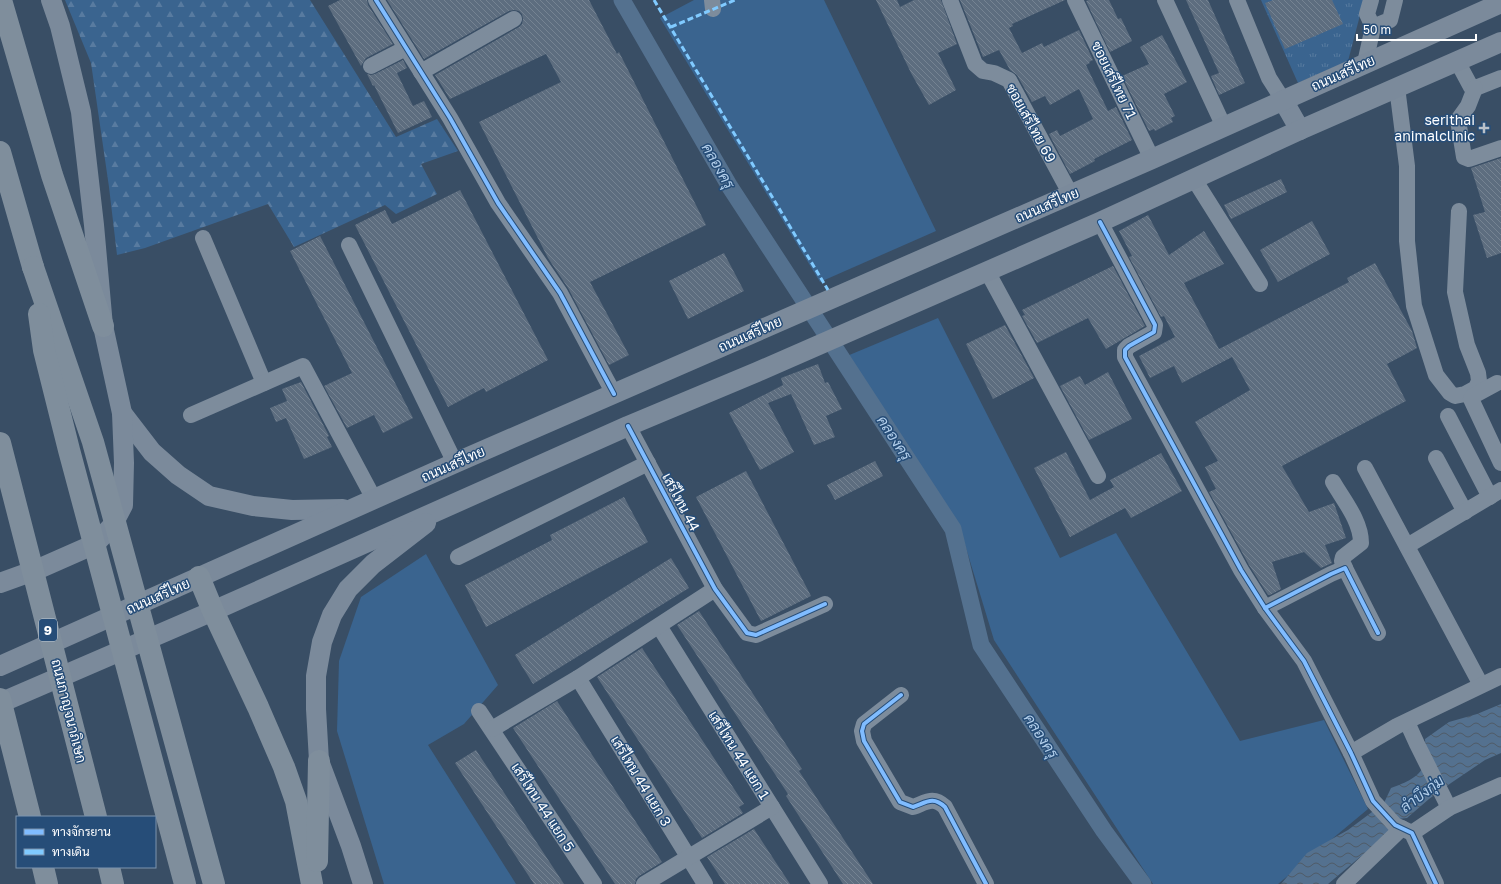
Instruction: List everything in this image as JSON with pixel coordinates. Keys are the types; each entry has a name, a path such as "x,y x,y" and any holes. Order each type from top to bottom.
{"highway":[{"path":"0,0 52,175 103,326"},
{"path":"0,152 33,267 93,442 214,884"},
{"path":"33,267 44,350 71,457 185,884"},
{"name":"ถนนกาญจนาภิเษก","path":"0,443 96,816"},
{"path":"199,577 212,611 258,706 284,767 296,801 312,884"},
{"path":"0,700 30,816"},
{"path":"317,884 319,760"},
{"path":"43,868 47,884"},
{"path":"109,868 113,884"}],"main road":[{"path":"0,583 36,570 95,544 112,526 124,505 122,413 103,326 81,112 60,26 51,0"},
{"name":"ถนนเสรีไทย","path":"0,666 350,509 1071,195 1501,3"},
{"path":"0,703 212,611 628,426 757,372 1100,222 1300,130 1457,61 1499,47"},
{"path":"1284,100 1300,130"},
{"path":"122,413 152,452 178,475 209,496 253,506 292,510 350,509"},
{"path":"363,884 351,846 319,760 316,676 322,642 332,615 348,589 373,564 451,504"}],"street":[{"path":"376,0 450,118 498,203 560,292 614,394"},
{"name":"ซอยเสรีไทย 69","path":"950,0 975,64 983,71 994,73 1009,80 1071,195"},
{"name":"ซอยเสรีไทย 71","path":"1075,0 1152,159"},
{"path":"1165,0 1224,127"},
{"path":"1237,0 1269,78 1284,100"},
{"path":"1365,63 1373,27 1367,14 1371,0"},
{"path":"1373,27 1390,20 1395,0"},
{"path":"421,72 514,19"},
{"path":"370,66 406,48"},
{"path":"1457,61 1468,84 1471,87 1475,88 1501,78"},
{"path":"1398,87 1407,166 1407,241 1414,306 1436,375 1450,393 1455,396 1465,394 1476,388 1479,381 1478,373 1467,346 1455,292 1459,211"},
{"path":"1475,88 1468,106 1458,120 1464,157 1469,159 1501,148"},
{"path":"1194,179 1260,284"},
{"path":"1100,222 1155,325 1154,332 1128,346 1125,350 1125,357 1241,570 1265,608 1304,661 1351,753 1372,801 1403,829 1436,884"},
{"path":"203,238 264,383"},
{"path":"349,245 455,463"},
{"path":"988,271 1098,476"},
{"path":"191,415 303,366 374,499"},
{"path":"1497,383 1473,396 1471,399 1501,463"},
{"path":"1407,546 1497,494 1448,416"},
{"name":"เสรีไทน 44","path":"628,426 715,589 747,633 756,635 825,604"},
{"path":"1436,458 1465,512"},
{"path":"458,557 648,463"},
{"path":"1364,468 1481,686"},
{"path":"1333,482 1358,525 1361,537 1361,543 1343,557 1342,561 1378,633"},
{"path":"1265,608 1345,568"},
{"path":"492,729 578,678 715,589"},
{"name":"เสรีไทน 44 แยก 1","path":"659,626 820,884"},
{"path":"1351,753 1407,722 1501,676"},
{"name":"เสรีไทน 44 แยก 3","path":"578,678 705,884"},
{"path":"901,695 864,724 862,731 864,741 900,802 913,807 931,800 938,801 945,807 986,884"},
{"name":"เสรีไทน 44 แยก 5","path":"479,711 594,884"},
{"path":"1407,722 1446,801"},
{"path":"1344,884 1403,829 1446,801 1501,785"},
{"path":"644,884 772,807"}],"green space":[{"path":"65,0 310,0 396,137 437,119 458,151 421,164 437,194 396,214 385,205 294,247 268,204 145,248 117,255 91,63"},
{"path":"694,0 824,0 936,231 820,282 660,18"},
{"path":"1261,0 1364,0 1348,61 1298,83"},
{"path":"938,318 1060,558 1116,533 1240,741 1324,720 1368,809 1278,884 1153,884 994,640 959,525 847,356"},
{"path":"426,554 498,685 464,724 428,745 516,884 384,884 337,731 339,661 361,597"}],"water":[{"name":"ลำบึงกุ่ม","path":"1501,704 1501,753 1485,760 1451,783 1407,818 1397,819 1394,836 1360,857 1328,884 1281,884 1307,853 1348,830 1384,803 1391,788 1408,781 1422,770 1427,758 1425,739 1449,722 1477,714"}],"building":[{"path":"340,0 367,0 368,5 393,44 366,58 361,66 328,6"},
{"path":"387,0 589,0 617,54 619,52 706,225 590,282 629,355 609,365 568,288 548,258 479,122 561,82 546,54 450,99 435,75 519,27 522,24 522,14 519,11 509,11 424,59"},
{"path":"876,0 897,0 900,7 914,0 941,0 957,44 938,53 956,90 929,105 911,73"},
{"path":"960,0 1065,0 1012,24 1013,26 1009,28 1022,53 1042,43 1044,47 1079,30 1093,60 1086,65 1108,111 1116,107 1132,140 1094,159 1095,161 1070,174 1049,134 1057,130 1060,136 1093,119 1079,89 1050,105 1045,96 1032,102 1017,75 1010,70 999,50 983,57"},
{"path":"1109,0 1118,19 1121,18 1132,41 1110,52 1086,1"},
{"path":"1186,0 1208,0 1245,83 1219,95 1211,76 1219,73"},
{"path":"1273,0 1332,0 1343,24 1285,49 1265,3"},
{"path":"1162,35 1187,82 1164,94 1175,116 1171,118 1173,122 1155,131 1154,129 1149,131 1122,76 1149,64 1140,47"},
{"path":"403,60 407,68 397,73 413,106 424,101 432,117 398,133 367,74 375,74"},
{"path":"1501,158 1501,253 1487,258 1473,215 1485,212 1471,168"},
{"path":"1281,179 1287,192 1231,219 1224,205"},
{"path":"460,190 548,360 486,392 484,388 448,407 355,225 385,210 392,224"},
{"path":"1148,215 1169,255 1204,231 1224,264 1184,283 1219,349 1349,282 1347,278 1375,263 1412,331 1417,348 1387,364 1406,401 1282,466 1309,512 1334,503 1346,538 1325,545 1332,563 1321,568 1304,552 1272,562 1281,589 1270,595 1268,595 1249,565 1209,492 1216,489 1205,467 1218,461 1195,422 1250,390 1232,357 1182,383 1174,366 1150,378 1139,356 1175,337 1164,316 1161,317 1129,257 1132,256 1119,231"},
{"path":"1312,221 1330,254 1278,282 1260,250"},
{"path":"320,236 413,418 383,433 374,415 347,428 324,386 352,373 290,251"},
{"path":"724,253 744,291 688,319 669,281"},
{"path":"1113,266 1145,326 1106,349 1088,318 1037,343 1022,316 1025,315 1022,310"},
{"path":"1005,325 1034,378 993,399 966,344"},
{"path":"818,364 825,383 828,382 842,409 826,416 835,437 814,445 791,394 768,403 794,452 760,470 729,413 783,385 781,378"},
{"path":"1108,372 1132,419 1089,440 1060,386 1080,376 1085,385"},
{"path":"301,382 329,436 327,437 332,447 304,459 286,418 276,422 270,408 287,401 282,389"},
{"path":"1066,452 1090,500 1114,487 1110,480 1161,453 1182,491 1131,518 1125,508 1070,537 1034,468"},
{"path":"875,461 883,476 835,500 827,485"},
{"path":"746,471 811,596 761,621 696,497"},
{"path":"624,497 648,542 486,627 465,585 552,540 550,535"},
{"path":"671,558 689,588 533,684 515,655"},
{"path":"699,611 802,769 799,771 873,884 843,884 786,796 788,794 677,625"},
{"path":"642,648 744,804 739,807 743,813 702,838 597,677"},
{"path":"557,701 662,862 639,876 636,879 635,884 615,884 513,728"},
{"path":"476,750 564,884 534,884 455,763"},
{"path":"754,829 790,884 725,884 707,857"}],"waterway":[{"name":"คลองครุ","path":"622,0 730,187 953,529 981,645 1104,831 1143,884"}],"marked path":[{"path":"654,0 828,290"},
{"path":"671,27 735,0"}],"cycle path":[{"path":"376,0 450,118 498,203 560,293 614,394"},
{"path":"1100,222 1155,325 1154,332 1129,346 1125,350 1125,357 1241,570 1265,608"},
{"path":"628,426 715,589 747,633 756,635 825,604"},
{"path":"1378,633 1345,568 1265,608 1304,661 1351,753 1373,801 1395,825 1412,833 1436,884"},
{"path":"901,695 864,724 862,731 864,741 900,802 913,807 933,801 945,807 986,884"}],"place":[{"name":"serithai animalclinic","path":"1484,128"}]}
